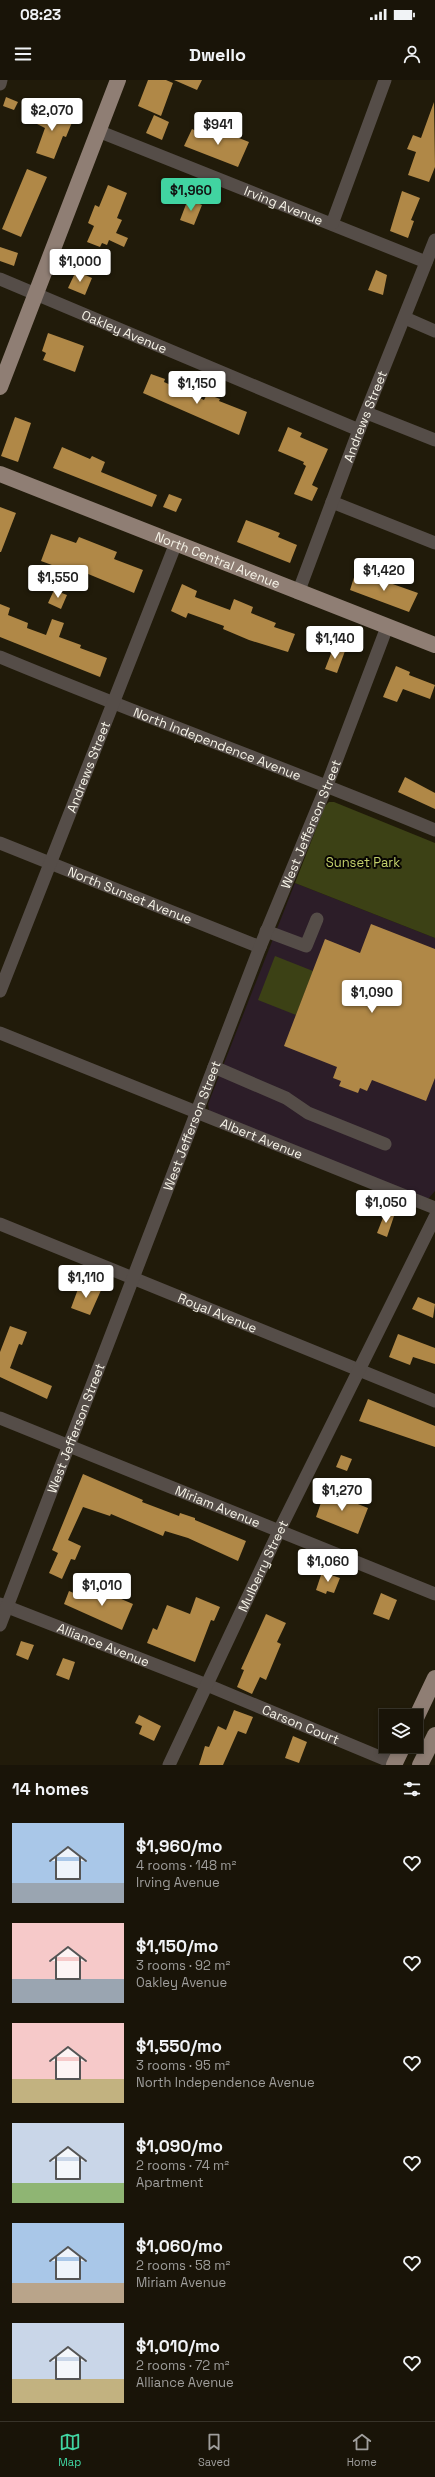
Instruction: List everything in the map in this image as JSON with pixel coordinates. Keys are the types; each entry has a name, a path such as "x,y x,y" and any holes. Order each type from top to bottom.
{"main road":[{"path":"0,387 118,80"},
{"name":"North Central Avenue","path":"0,474 298,593 435,645"},
{"path":"420,1709 435,1678"},
{"path":"420,1765 435,1735"},
{"path":"394,1764 400,1753"}],"street":[{"path":"0,84 2,80"},
{"path":"332,224 385,80"},
{"name":"Irving Avenue","path":"98,131 426,262"},
{"name":"Andrews Street","path":"298,593 359,430 435,240"},
{"name":"Oakley Avenue","path":"0,279 359,430"},
{"path":"405,318 435,331"},
{"path":"367,413 435,440"},
{"path":"332,502 435,543"},
{"name":"Andrews Street","path":"0,991 176,543"},
{"name":"West Jefferson Street","path":"0,1625 4,1605 70,1447 132,1278 266,930 327,785 387,627"},
{"name":"North Independence Avenue","path":"0,657 113,704 327,785 435,830"},
{"name":"North Sunset Avenue","path":"0,843 260,947"},
{"path":"266,930 306,946 317,919"},
{"name":"Albert Avenue","path":"0,1033 435,1208"},
{"path":"214,1067 286,1098 308,1113 385,1144"},
{"name":"Mulberry Street","path":"169,1765 279,1531 435,1217"},
{"name":"Royal Avenue","path":"0,1224 360,1369 435,1401"},
{"name":"Miriam Avenue","path":"0,1418 435,1594"},
{"name":"Alliance Avenue","path":"4,1605 207,1685"},
{"name":"Carson Court","path":"207,1685 394,1764"}],"shaded area":[{"path":"295,883 435,938 435,1191 429,1198 423,1198 212,1114 209,1110 208,1104"}],"green space":[{"name":"Sunset Park","path":"329,802 334,802 435,843 435,938 295,883 325,806"},
{"path":"275,956 313,971 296,1015 258,1000"}],"building":[{"path":"148,80 166,80 173,83 161,116 138,106"},
{"path":"174,80 202,80 197,90"},
{"path":"6,97 18,102 14,110 3,106"},
{"path":"434,102 435,167 429,182 408,175 416,152 407,149 413,135 421,138"},
{"path":"42,107 73,120 66,137 63,136 54,159 36,153 45,128 35,123"},
{"path":"154,115 169,122 162,140 146,133"},
{"path":"192,129 212,138 216,129 249,142 238,167 184,146"},
{"path":"27,169 47,177 21,237 2,229"},
{"path":"108,185 127,193 117,218 122,220 116,233 128,238 124,247 109,240 107,245 102,243 100,247 87,242 94,226 88,223 95,205 99,207"},
{"path":"402,191 420,198 411,220 414,221 408,238 390,231"},
{"path":"188,199 202,205 194,225 180,220"},
{"path":"0,247 18,253 14,266 0,261"},
{"path":"376,270 387,275 383,295 368,290"},
{"path":"76,271 92,278 85,295 68,288"},
{"path":"48,333 84,346 75,372 43,360 46,353 42,351"},
{"path":"151,374 165,379 164,382 204,400 207,394 220,399 219,401 247,412 239,435 143,393"},
{"path":"15,417 31,423 18,462 1,456"},
{"path":"288,427 302,433 300,437 328,449 312,485 318,488 312,501 294,494 306,466 303,464 304,462 278,451"},
{"path":"62,447 90,459 92,456 105,462 101,472 157,495 152,507 53,468"},
{"path":"169,494 182,499 176,512 163,507"},
{"path":"0,507 16,513 1,552 0,552"},
{"path":"246,520 280,533 278,537 297,545 290,563 237,542"},
{"path":"51,534 76,543 79,537 117,552 114,559 143,570 134,593 81,571 79,575 41,561"},
{"path":"356,571 418,593 409,612 350,590"},
{"path":"182,584 197,591 195,597 230,610 234,599 253,607 251,613 276,623 274,627 295,634 288,652 249,640 223,629 224,626 188,613 186,618 171,611"},
{"path":"54,590 67,595 61,609 48,603"},
{"path":"0,604 10,608 8,615 28,623 27,628 46,635 52,619 64,623 59,637 81,645 80,648 107,658 100,677 0,637"},
{"path":"334,646 345,651 337,673 325,669"},
{"path":"396,666 410,672 409,675 435,685 430,699 403,689 397,702 383,697"},
{"path":"405,777 435,793 435,809 398,792"},
{"path":"371,924 435,949 435,1078 426,1101 372,1080 367,1091 360,1088 358,1093 339,1086 341,1081 333,1078 337,1067 284,1046 325,939 360,953"},
{"path":"386,1210 395,1213 387,1237 377,1233"},
{"path":"86,1282 102,1288 90,1315 71,1308 78,1289 83,1291"},
{"path":"418,1297 435,1304 433,1318 412,1309"},
{"path":"10,1326 27,1332 22,1345 19,1344 10,1368 52,1386 47,1399 0,1377 0,1352"},
{"path":"398,1334 435,1348 435,1364 413,1357 410,1365 389,1357"},
{"path":"368,1399 435,1426 435,1447 359,1421"},
{"path":"341,1455 352,1459 347,1471 336,1467"},
{"path":"83,1474 143,1500 142,1502 179,1516 180,1513 195,1518 195,1520 246,1541 238,1561 188,1538 165,1531 163,1536 111,1514 110,1516 83,1507 68,1540 81,1546 75,1560 71,1559 62,1579 49,1573 58,1553 52,1550"},
{"path":"325,1491 368,1508 358,1534 316,1517"},
{"path":"322,1572 340,1578 334,1593 327,1591 326,1594 316,1590"},
{"path":"93,1587 133,1604 122,1630 64,1604 69,1591 88,1599"},
{"path":"381,1593 397,1600 389,1620 373,1614"},
{"path":"196,1597 220,1607 214,1621 211,1620 195,1662 147,1643 153,1628 157,1630 167,1605 190,1614"},
{"path":"266,1614 286,1623 277,1642 281,1644 266,1680 260,1677 252,1694 237,1687 244,1670 241,1669"},
{"path":"21,1641 34,1645 28,1660 16,1655"},
{"path":"63,1658 75,1662 69,1680 56,1675"},
{"path":"234,1710 253,1717 246,1734 238,1731 223,1765 199,1765 205,1746 209,1747 218,1726 226,1730"},
{"path":"139,1715 161,1726 154,1741 139,1734 142,1726 135,1723"},
{"path":"293,1736 307,1742 299,1763 285,1758"}]}
